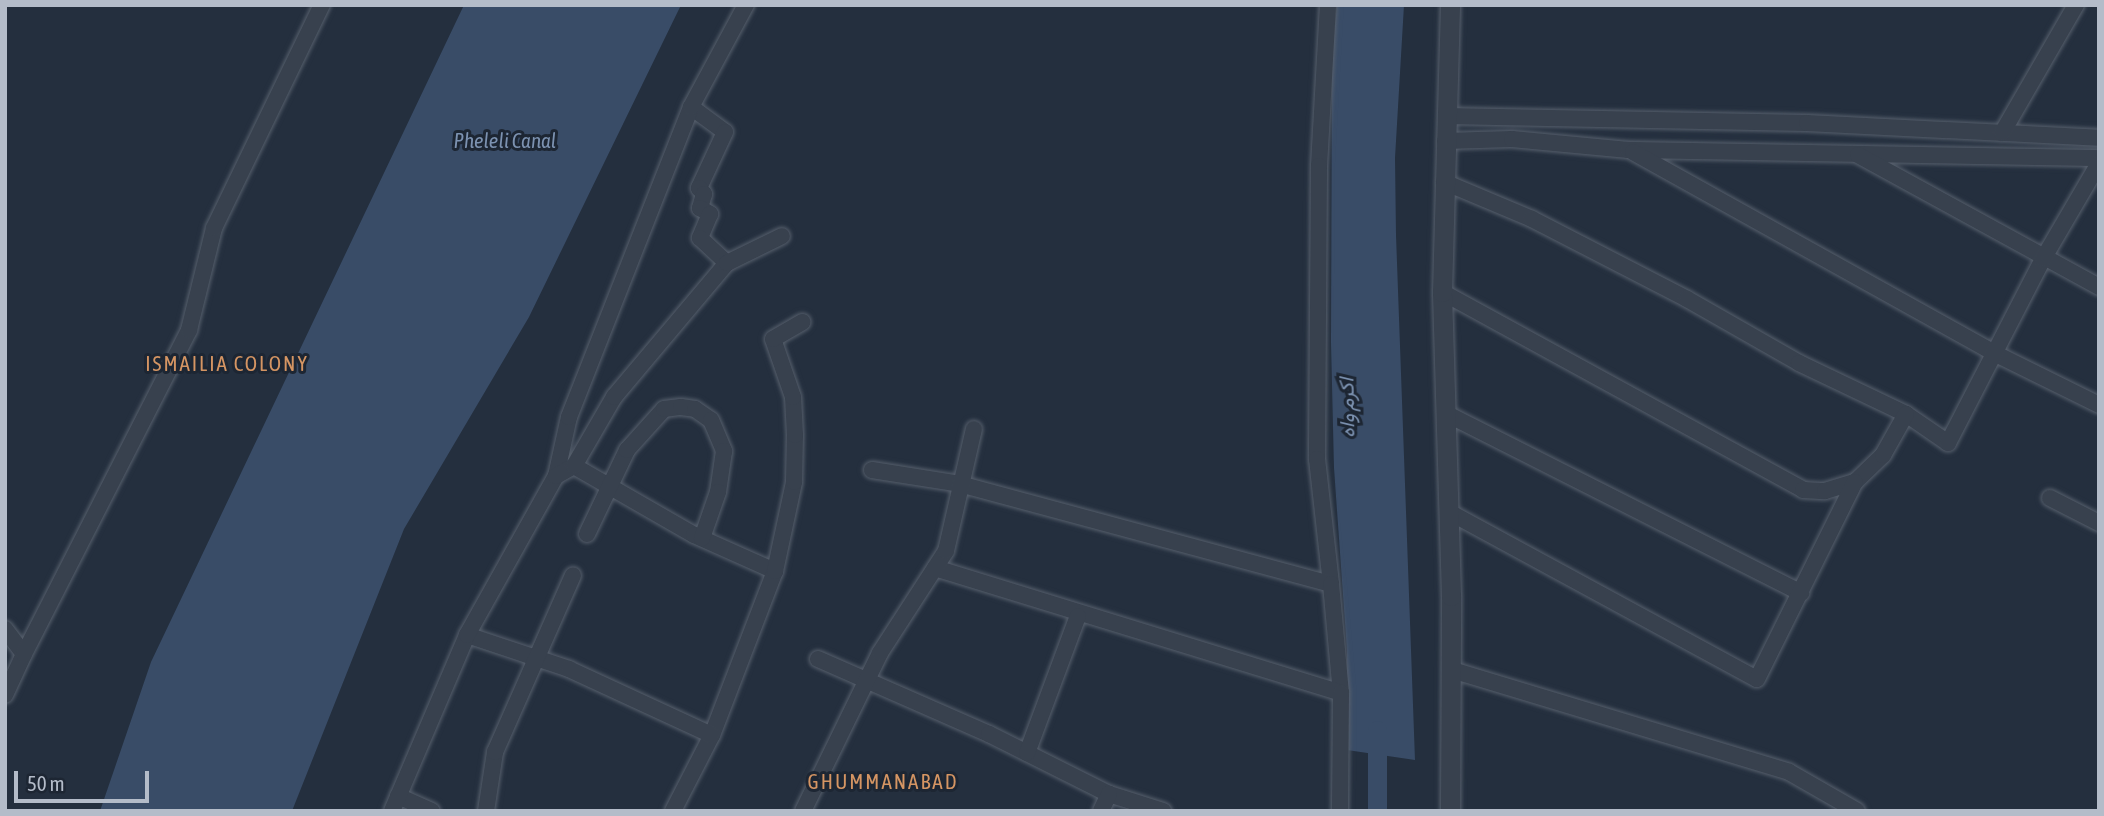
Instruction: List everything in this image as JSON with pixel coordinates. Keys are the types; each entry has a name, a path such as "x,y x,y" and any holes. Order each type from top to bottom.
{"street":[{"path":"5,695 189,330 214,228 322,5"},
{"path":"432,811 395,803 467,635 556,476 569,417 691,107 746,5"},
{"path":"1328,5 1319,166 1317,459 1341,693 1340,811"},
{"path":"1450,5 1442,292 1452,670 1450,811"},
{"path":"2001,133 2076,5"},
{"path":"691,107 725,132 699,188 704,194 700,208 710,215 700,238 727,263"},
{"path":"1446,116 1807,123 2099,138"},
{"path":"1444,182 1532,219 1687,299 1799,363 1906,414 1948,443 2043,259 2098,167 1856,153 1628,150 1512,139 1445,141"},
{"path":"1628,150 1994,353 2099,405"},
{"path":"1856,153 2043,259 2099,287"},
{"path":"556,476 574,466 614,397 727,263 782,236"},
{"path":"1442,292 1803,489 1825,491 1855,482"},
{"path":"673,811 712,735 775,571 794,482 795,435 793,397 773,339 802,322"},
{"path":"587,534 628,450 664,409 695,409 718,428 724,451 718,492 702,538"},
{"path":"1447,414 1801,593"},
{"path":"1449,512 1753,679 1761,676 1855,482 1883,455 1906,414"},
{"path":"803,811 864,683 946,551 974,429"},
{"path":"574,466 702,538 775,571"},
{"path":"872,470 960,484 1331,584"},
{"path":"2050,498 2099,523"},
{"path":"935,568 1078,615 1341,693"},
{"path":"486,811 495,752 573,575"},
{"path":"1027,753 1078,615"},
{"path":"5,629 24,654"},
{"path":"467,635 612,687 712,735"},
{"path":"818,659 864,683 1027,753 1109,794 1163,811"},
{"path":"1452,670 1789,772 1857,811"},
{"path":"1101,811 1109,794"}],"water":[{"name":"Pheleli Canal","path":"464,5 681,5 529,317 404,529 292,811 100,811 151,662"},
{"path":"1337,5 1404,5 1395,158 1396,235 1415,760 1347,750 1347,651 1334,468 1331,342 1332,57"}],"waterway":[{"name":"اکرم واہ","path":"1377,730 1377,811"}],"district":[{"name":"ISMAILIA COLONY","path":"227,363"},
{"name":"GHUMMANABAD","path":"883,781"}]}
